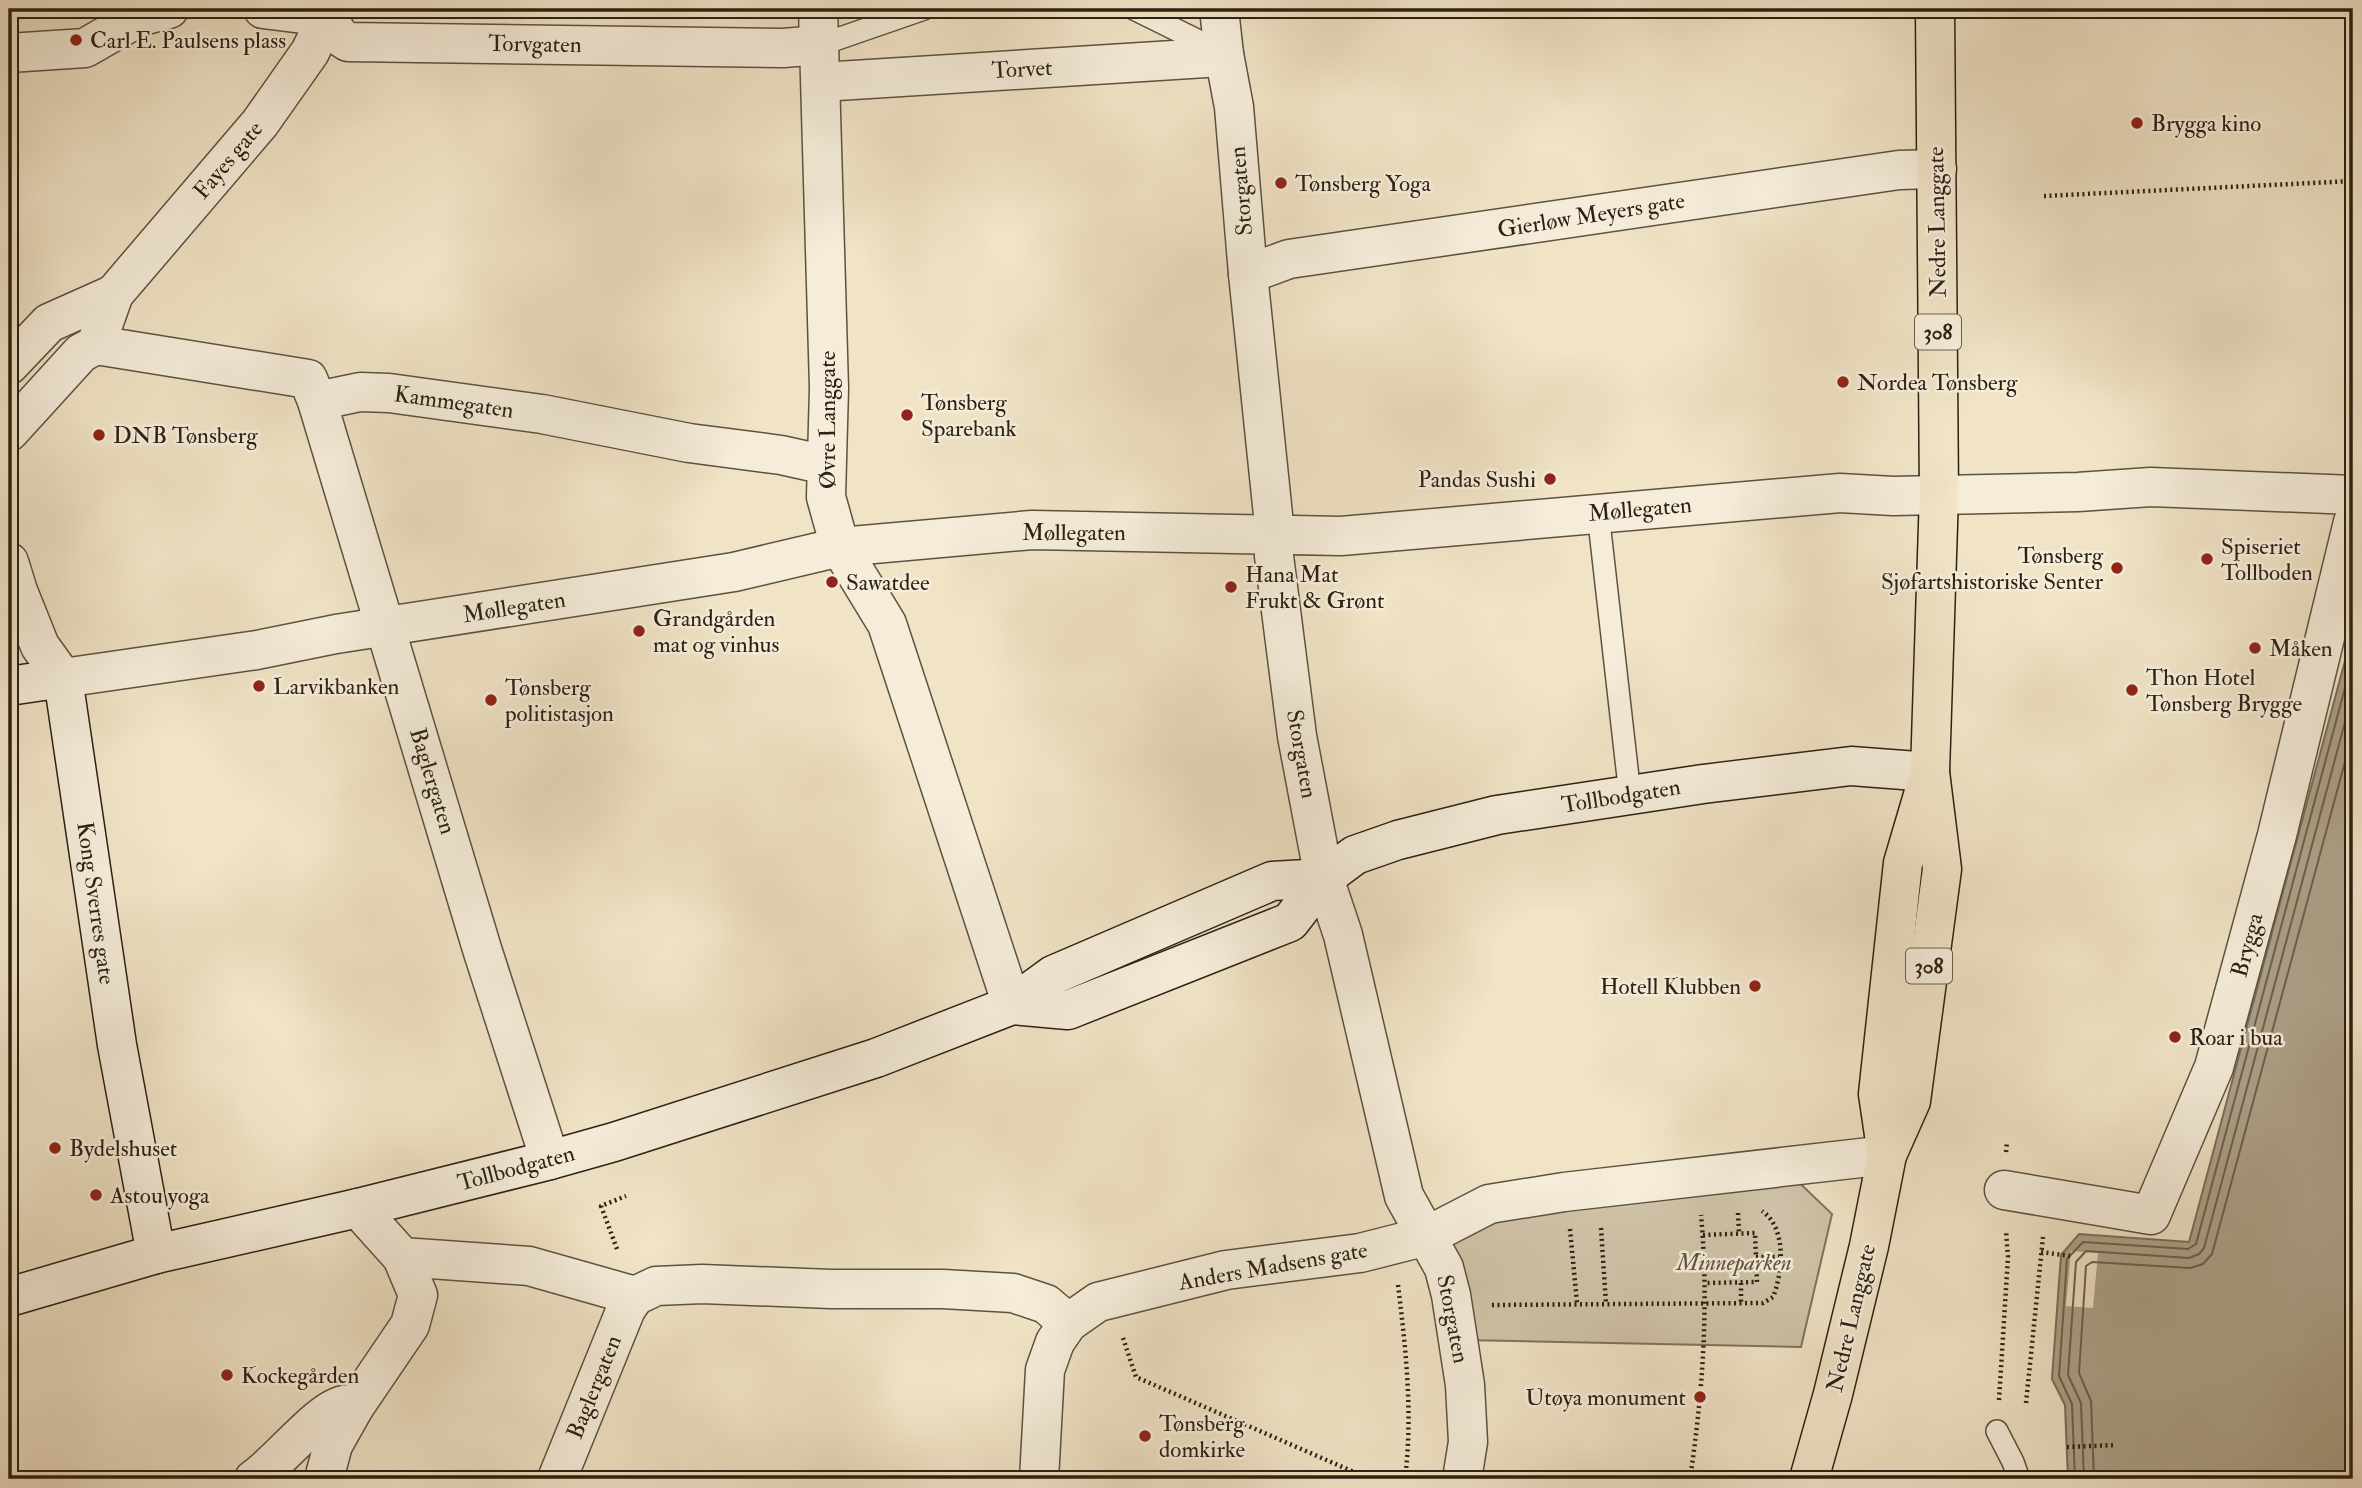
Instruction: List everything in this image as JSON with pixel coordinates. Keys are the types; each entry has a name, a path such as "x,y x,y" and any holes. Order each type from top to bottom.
{"main road":[{"name":"Nedre Langgate","path":"1810,1479 1869,1246 1887,1155 1878,1094 1903,863 1930,772 1939,494 1935,9"}],"street":[{"path":"263,9 327,13"},
{"name":"Storgaten","path":"1219,9 1234,107 1275,534 1273,556 1297,736 1324,878 1343,935 1404,1196 1410,1240 1444,1268 1453,1306 1465,1385 1468,1442 1462,1479"},
{"path":"9,53 85,48 147,12"},
{"name":"Torvgaten","path":"327,13 338,36 348,42 783,48 819,45"},
{"name":"Fayes gate","path":"96,345 114,293 260,123 310,52 327,13"},
{"name":"Torvet","path":"819,45 1206,58 1224,54"},
{"name":"Øvre Langgate","path":"819,45 829,388 826,497 840,547 887,624 1012,1005"},
{"name":"Gierløw Meyers gate","path":"1248,274 1289,259 1899,170 1937,169"},
{"name":"Fayes gate","path":"9,365 49,323 114,293"},
{"path":"9,432 81,353 96,345 307,379 317,401"},
{"name":"Kammegaten","path":"317,401 360,392 389,393 542,414 689,443 781,455 826,466"},
{"name":"Baglergaten","path":"317,401 482,949 550,1160"},
{"name":"Møllegaten","path":"9,686 257,650 734,572 840,547 1032,530 1340,536 1840,493 1893,495 2078,492 2151,487 2353,495"},
{"name":"Brygga","path":"2004,1190 2151,1215 2214,1067 2277,835 2353,523"},
{"name":"Kong Sverres gate","path":"9,562 40,646 63,678 117,1045 156,1254"},
{"name":"Tollbodgaten","path":"9,1297 156,1254 358,1208 550,1160 876,1058 1012,1005 1068,1010 1290,922 1324,878 1355,855 1398,839 1497,815 1850,766 1930,772"},
{"name":"Anders Madsens gate","path":"1068,1323 1098,1302 1110,1298 1226,1270 1360,1253 1410,1240 1489,1204 1564,1192 1887,1155"},
{"path":"324,1479 333,1444 355,1406 410,1325 418,1295 402,1257 358,1208"},
{"path":"402,1257 528,1266 635,1296 656,1286 702,1284 1013,1293 1046,1304 1068,1323 1055,1342 1045,1370 1039,1479"},
{"name":"Baglergaten","path":"557,1479 626,1309 635,1296"},
{"path":"254,1479 269,1469 319,1419 343,1405 355,1406"}],"lane":[{"path":"819,45 925,9"},
{"path":"1134,9 1224,54"},
{"path":"1598,513 1630,795"},
{"path":"1997,1432 2019,1479"}],"path":[{"path":"2044,196 2353,181"},
{"path":"1997,1432 2008,1257 2004,1190"},
{"path":"626,1196 601,1206 635,1296"},
{"path":"2026,1403 2046,1197"},
{"path":"1453,1306 1763,1303 1773,1297 1780,1279 1779,1237 1770,1216 1759,1208"},
{"path":"1726,1211 1748,1209"},
{"path":"1738,1210 1739,1233"},
{"path":"1688,1214 1713,1212"},
{"path":"1690,1479 1700,1397 1706,1303 1701,1213"},
{"path":"1600,1222 1606,1304"},
{"path":"1577,1303 1570,1225 1580,1224"},
{"path":"1703,1235 1755,1233 1757,1282 1705,1283"},
{"path":"1405,1479 1410,1444 1410,1240"},
{"path":"2041,1252 2070,1256"},
{"path":"1756,1257 1779,1257"},
{"path":"1741,1283 1741,1303"},
{"path":"1110,1298 1136,1377 1370,1479"},
{"path":"2067,1447 2116,1445"}],"green space":[{"name":"Minneparken","path":"1787,1171 1832,1214 1801,1347 1462,1340 1431,1237 1490,1208"}],"water":[{"path":"2353,631 2353,1479 2068,1479 2065,1405 2052,1379 2061,1255 2079,1234 2189,1242"}],"pier":[{"path":"2071,1251 2098,1253 2093,1308 2066,1306"}],"place":[{"name":"Carl E. Paulsens plass","path":"76,40"},
{"name":"Brygga kino","path":"2137,123"},
{"name":"Tønsberg Yoga","path":"1281,183"},
{"name":"Nordea Tønsberg","path":"1843,382"},
{"name":"Tønsberg Sparebank","path":"907,415"},
{"name":"DNB Tønsberg","path":"99,435"},
{"name":"Pandas Sushi","path":"1550,479"},
{"name":"Spiseriet Tollboden","path":"2207,559"},
{"name":"Tønsberg Sjøfartshistoriske Senter","path":"2117,568"},
{"name":"Sawatdee","path":"832,582"},
{"name":"Hana Mat Frukt & Grønt","path":"1231,587"},
{"name":"Grandgården mat og vinhus","path":"639,631"},
{"name":"Måken","path":"2255,648"},
{"name":"Larvikbanken","path":"259,686"},
{"name":"Thon Hotel Tønsberg Brygge","path":"2132,690"},
{"name":"Tønsberg politistasjon","path":"491,700"},
{"name":"Hotell Klubben","path":"1755,986"},
{"name":"Roar i bua","path":"2175,1037"},
{"name":"Bydelshuset","path":"55,1148"},
{"name":"Astou yoga","path":"96,1195"},
{"name":"Kockegården","path":"227,1375"},
{"name":"Utøya monument","path":"1700,1397"},
{"name":"Tønsberg domkirke","path":"1145,1436"}]}
